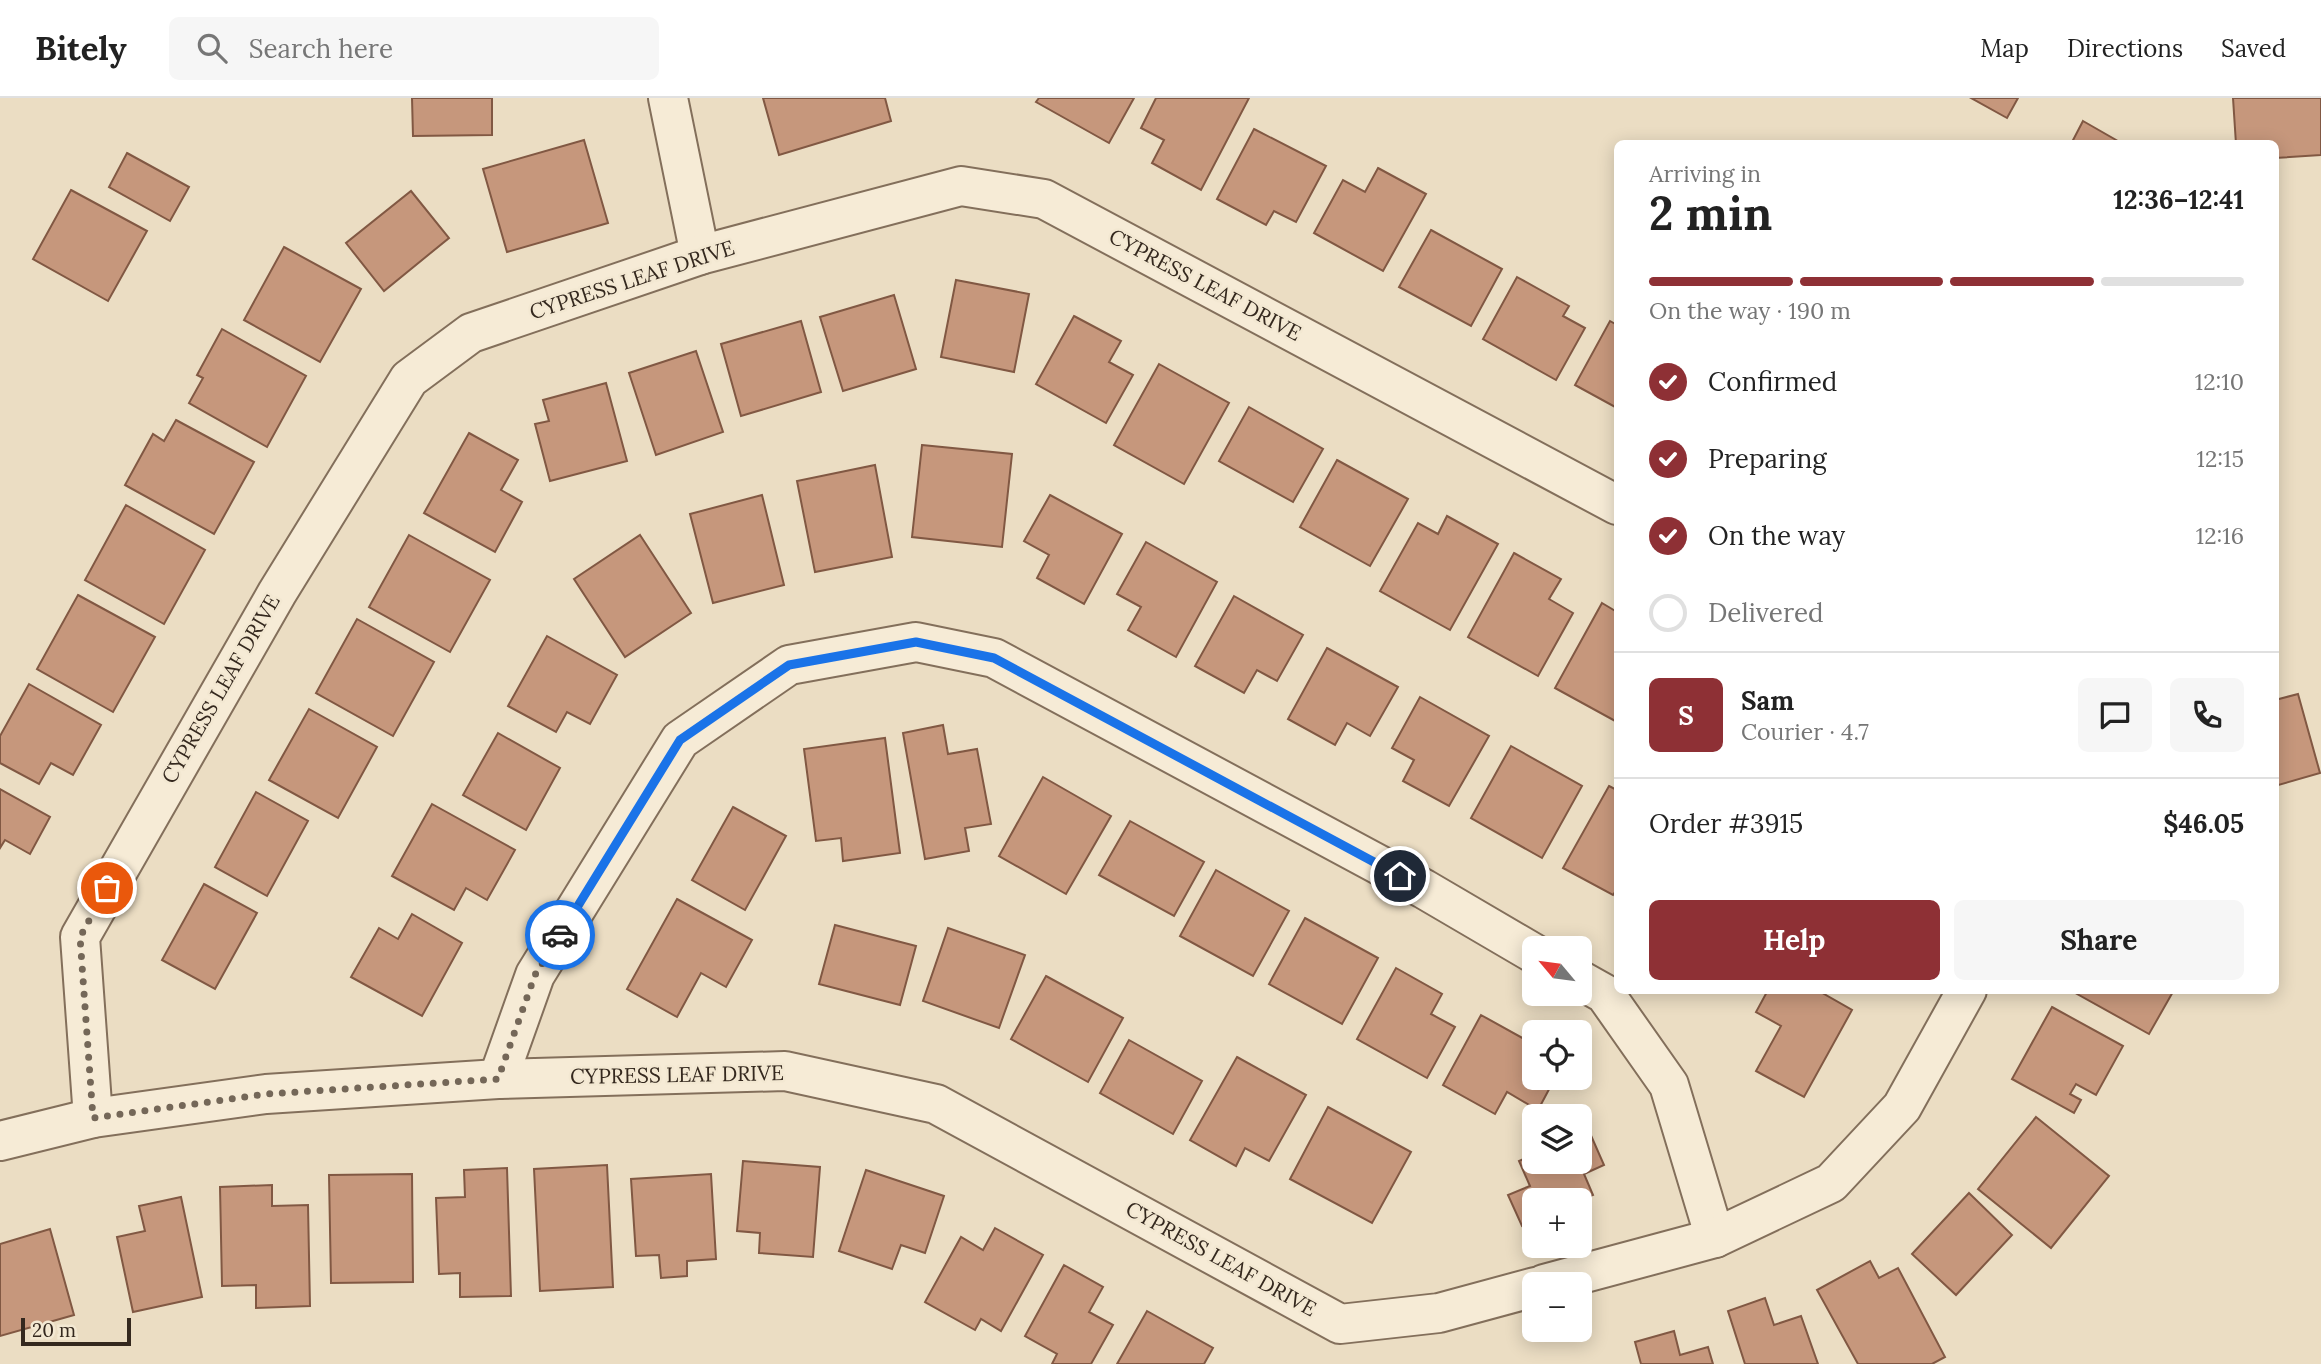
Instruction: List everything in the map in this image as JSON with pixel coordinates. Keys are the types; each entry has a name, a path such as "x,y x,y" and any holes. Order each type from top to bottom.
{"street":[{"path":"668,98 700,255"},
{"name":"CYPRESS LEAF DRIVE","path":"93,1118 80,937 277,593 409,379 471,333 700,255 961,186 1044,199 1614,503"},
{"path":"498,1079 535,975 680,740 789,665 916,642 994,658 1424,889 1522,946"},
{"path":"1592,987 1605,994 1669,1085 1715,1238"},
{"path":"1589,1272 1715,1238 1831,1184 1902,1108 1964,994"},
{"name":"CYPRESS LEAF DRIVE","path":"0,1141 93,1118 266,1094 498,1079 785,1071 936,1104 1340,1324 1439,1313 1522,1291"}],"building":[{"path":"412,98 492,98 492,135 413,136"},
{"path":"763,98 885,98 891,121 779,155"},
{"path":"1039,98 1134,98 1109,143 1036,102"},
{"path":"1156,98 1249,98 1201,190 1152,163 1164,140 1141,128"},
{"path":"1971,98 2018,98 2007,118"},
{"path":"2233,98 2321,98 2321,155 2279,158 2279,140 2236,140"},
{"path":"2083,121 2116,140 2073,140"},
{"path":"1254,129 1326,166 1296,222 1274,211 1266,225 1217,199"},
{"path":"584,140 608,223 507,252 483,169"},
{"path":"127,153 189,187 170,221 109,187"},
{"path":"1378,168 1426,194 1383,271 1314,233 1343,180 1365,192"},
{"path":"71,190 147,231 108,301 33,259"},
{"path":"411,191 449,238 384,291 346,243"},
{"path":"1431,230 1502,269 1471,326 1399,287"},
{"path":"284,247 361,289 320,362 244,320"},
{"path":"1517,277 1569,306 1563,316 1585,328 1556,380 1483,339"},
{"path":"956,280 1029,294 1014,372 941,357"},
{"path":"894,295 916,369 843,391 820,317"},
{"path":"1074,316 1121,341 1109,362 1133,375 1106,423 1036,384"},
{"path":"801,321 821,392 741,416 721,344"},
{"path":"1610,321 1614,323 1614,406 1575,385"},
{"path":"222,329 306,376 267,447 189,403 203,378 197,375"},
{"path":"696,351 723,432 656,455 629,373"},
{"path":"1159,364 1229,403 1184,484 1114,445"},
{"path":"606,383 627,461 550,481 535,424 549,421 543,400"},
{"path":"1249,407 1323,449 1293,502 1219,461"},
{"path":"176,420 254,462 214,534 125,485 153,434 164,441"},
{"path":"469,433 518,460 501,490 522,502 495,552 424,513"},
{"path":"922,445 1012,454 1002,547 912,537"},
{"path":"1337,460 1408,499 1370,566 1300,527"},
{"path":"875,465 892,557 815,572 797,481"},
{"path":"762,495 784,585 713,603 690,514"},
{"path":"1050,495 1122,534 1084,604 1037,578 1049,555 1024,541"},
{"path":"126,505 205,550 164,624 85,580"},
{"path":"1447,516 1498,544 1450,630 1380,591 1418,523 1438,534"},
{"path":"409,535 490,580 450,652 369,607"},
{"path":"640,535 691,613 625,657 574,579"},
{"path":"1146,542 1217,582 1176,657 1128,630 1141,607 1117,594"},
{"path":"1514,553 1561,579 1549,599 1573,613 1538,676 1468,637"},
{"path":"78,595 155,637 113,712 37,669"},
{"path":"1234,596 1303,635 1277,681 1257,670 1244,693 1195,666"},
{"path":"1602,603 1614,610 1614,720 1555,688"},
{"path":"357,619 434,662 393,736 316,693"},
{"path":"547,636 617,675 590,724 567,712 556,732 508,706"},
{"path":"1327,648 1398,687 1370,736 1347,723 1335,745 1288,719"},
{"path":"29,684 101,725 73,775 51,763 39,784 0,763 0,736"},
{"path":"2298,694 2320,773 2279,785 2279,699"},
{"path":"1420,697 1489,736 1449,806 1403,781 1414,760 1392,748"},
{"path":"309,709 377,747 338,818 269,780"},
{"path":"943,725 948,754 977,749 991,824 965,828 969,851 925,859 903,733"},
{"path":"498,733 560,768 526,830 463,795"},
{"path":"885,738 900,853 843,861 841,838 816,841 804,749"},
{"path":"1511,746 1582,786 1542,858 1471,818"},
{"path":"1043,777 1111,816 1066,894 999,856"},
{"path":"1609,786 1614,788 1614,894 1563,868"},
{"path":"0,789 50,817 30,854 5,840 0,848"},
{"path":"256,792 308,821 267,896 215,867"},
{"path":"432,804 515,850 487,900 466,888 454,910 392,876"},
{"path":"733,807 786,836 745,910 692,880"},
{"path":"1130,821 1204,862 1174,916 1099,875"},
{"path":"1216,870 1289,911 1253,976 1180,936"},
{"path":"204,884 257,913 215,989 162,960"},
{"path":"677,899 752,940 726,987 701,973 677,1017 627,989"},
{"path":"412,914 462,943 422,1016 351,977 379,928 398,939"},
{"path":"1305,918 1378,958 1342,1024 1269,984"},
{"path":"835,925 916,946 900,1005 819,984"},
{"path":"948,928 1025,955 999,1028 923,1001"},
{"path":"1396,968 1442,994 1431,1014 1455,1027 1427,1078 1357,1039"},
{"path":"1046,976 1123,1018 1088,1082 1011,1039"},
{"path":"1766,994 1824,994 1852,1010 1804,1097 1756,1071 1781,1026 1756,1012"},
{"path":"2077,994 2172,994 2149,1034"},
{"path":"2052,1007 2123,1046 2096,1095 2076,1084 2070,1094 2081,1100 2074,1113 2012,1079"},
{"path":"1481,1015 1522,1038 1522,1090 1549,1090 1541,1104 1528,1104 1507,1092 1495,1114 1443,1085"},
{"path":"1129,1040 1202,1081 1173,1134 1100,1093"},
{"path":"1237,1057 1306,1095 1269,1161 1245,1148 1236,1166 1190,1140"},
{"path":"1328,1107 1411,1152 1372,1223 1290,1179"},
{"path":"2036,1117 2109,1176 2051,1248 1978,1189"},
{"path":"1592,1138 1604,1165 1592,1170"},
{"path":"743,1161 820,1167 813,1257 759,1253 760,1233 737,1231"},
{"path":"607,1165 613,1287 540,1291 534,1169"},
{"path":"507,1168 511,1296 460,1297 460,1273 439,1274 436,1198 465,1197 464,1170"},
{"path":"866,1170 944,1196 925,1253 901,1245 892,1269 839,1251"},
{"path":"412,1174 413,1282 331,1283 329,1175"},
{"path":"711,1174 716,1259 687,1261 687,1276 661,1278 659,1255 636,1256 631,1179"},
{"path":"1525,1174 1584,1174 1590,1188 1525,1188 1530,1186"},
{"path":"272,1185 272,1206 308,1205 310,1306 256,1308 256,1285 222,1286 220,1187"},
{"path":"1522,1189 1522,1226 1508,1195"},
{"path":"1969,1193 2012,1235 1956,1295 1912,1254"},
{"path":"181,1197 202,1297 133,1312 117,1237 145,1231 139,1206"},
{"path":"995,1228 1043,1255 1001,1331 981,1319 975,1330 925,1302 961,1237 983,1250"},
{"path":"50,1229 74,1315 0,1336 0,1244"},
{"path":"1870,1261 1879,1278 1898,1268 1945,1357 1932,1364 1858,1364 1817,1290"},
{"path":"1064,1265 1103,1287 1089,1312 1113,1325 1091,1364 1052,1364 1057,1354 1025,1336"},
{"path":"1765,1298 1774,1325 1801,1316 1818,1364 1745,1364 1728,1311"},
{"path":"1147,1311 1213,1348 1204,1364 1117,1364"},
{"path":"1674,1331 1680,1355 1708,1347 1713,1364 1641,1364 1635,1342"}],"way so far":[{"path":"107,888 80,937 93,1118 266,1094 498,1079 535,975 560,935"}],"route":[{"path":"560,935 680,740 789,665 916,642 994,658 1400,876"}]}
